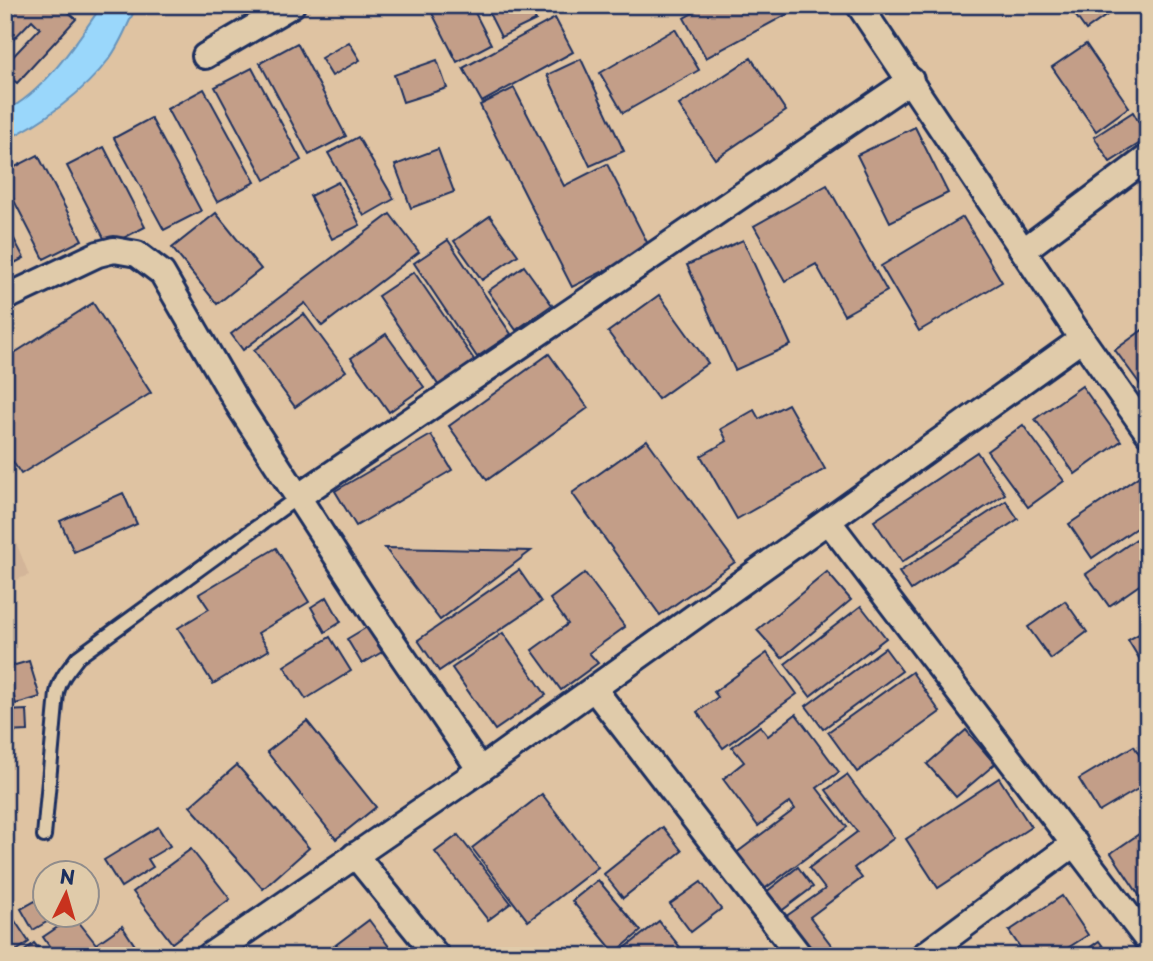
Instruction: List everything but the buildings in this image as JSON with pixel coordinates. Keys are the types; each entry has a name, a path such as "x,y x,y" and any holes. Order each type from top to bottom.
{"street":[{"path":"205,56 292,5"},
{"path":"859,5 1148,433"},
{"path":"298,497 911,80"},
{"path":"1024,250 1148,157"},
{"path":"5,298 98,254 114,250 137,254 162,273 239,406 480,770"},
{"path":"209,956 480,770 1082,339"},
{"path":"828,522 1148,941"},
{"path":"594,689 800,956"},
{"path":"923,956 1075,843"},
{"path":"355,855 437,956"}],"lane":[{"path":"44,836 57,693 67,670 78,657 298,497"}],"shaded area":[{"path":"5,515 29,575 5,584"}],"water":[{"path":"102,5 137,5 109,59 88,83 61,106 5,140 5,111 47,79"}]}
